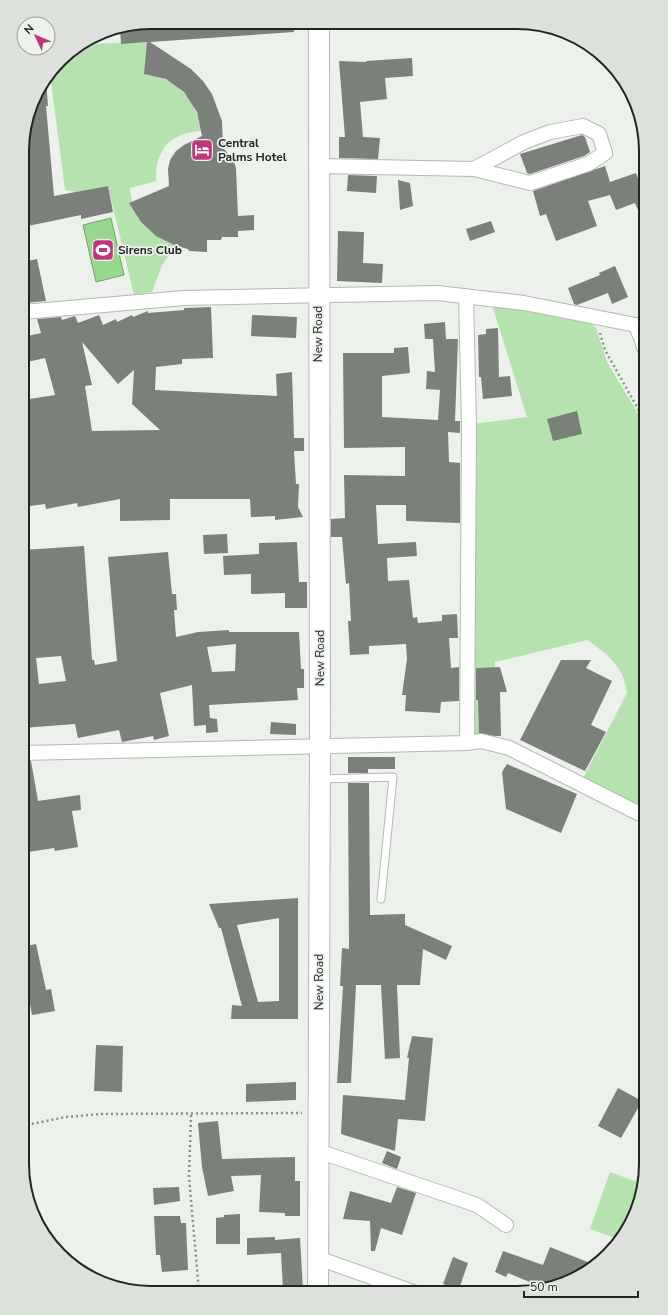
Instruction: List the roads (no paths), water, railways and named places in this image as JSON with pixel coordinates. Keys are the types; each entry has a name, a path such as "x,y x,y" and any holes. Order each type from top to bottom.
{"street":[{"name":"New Road","path":"318,1286 320,779 318,296 319,29"},
{"path":"319,166 474,169 530,183 588,164 605,153 599,134 583,126 550,132 524,142 474,169"},
{"path":"29,311 184,298 437,293 524,303 639,326"},
{"path":"466,296 469,426 467,743"},
{"path":"29,754 467,743 480,741 509,748 639,813"},
{"path":"318,1151 477,1206 506,1225"},
{"path":"318,1258 396,1286"}],"lane":[{"path":"320,779 394,777 381,900"}],"place":[{"name":"Central Palms Hotel","path":"202,150"},
{"name":"Sirens Club","path":"103,250"}]}
